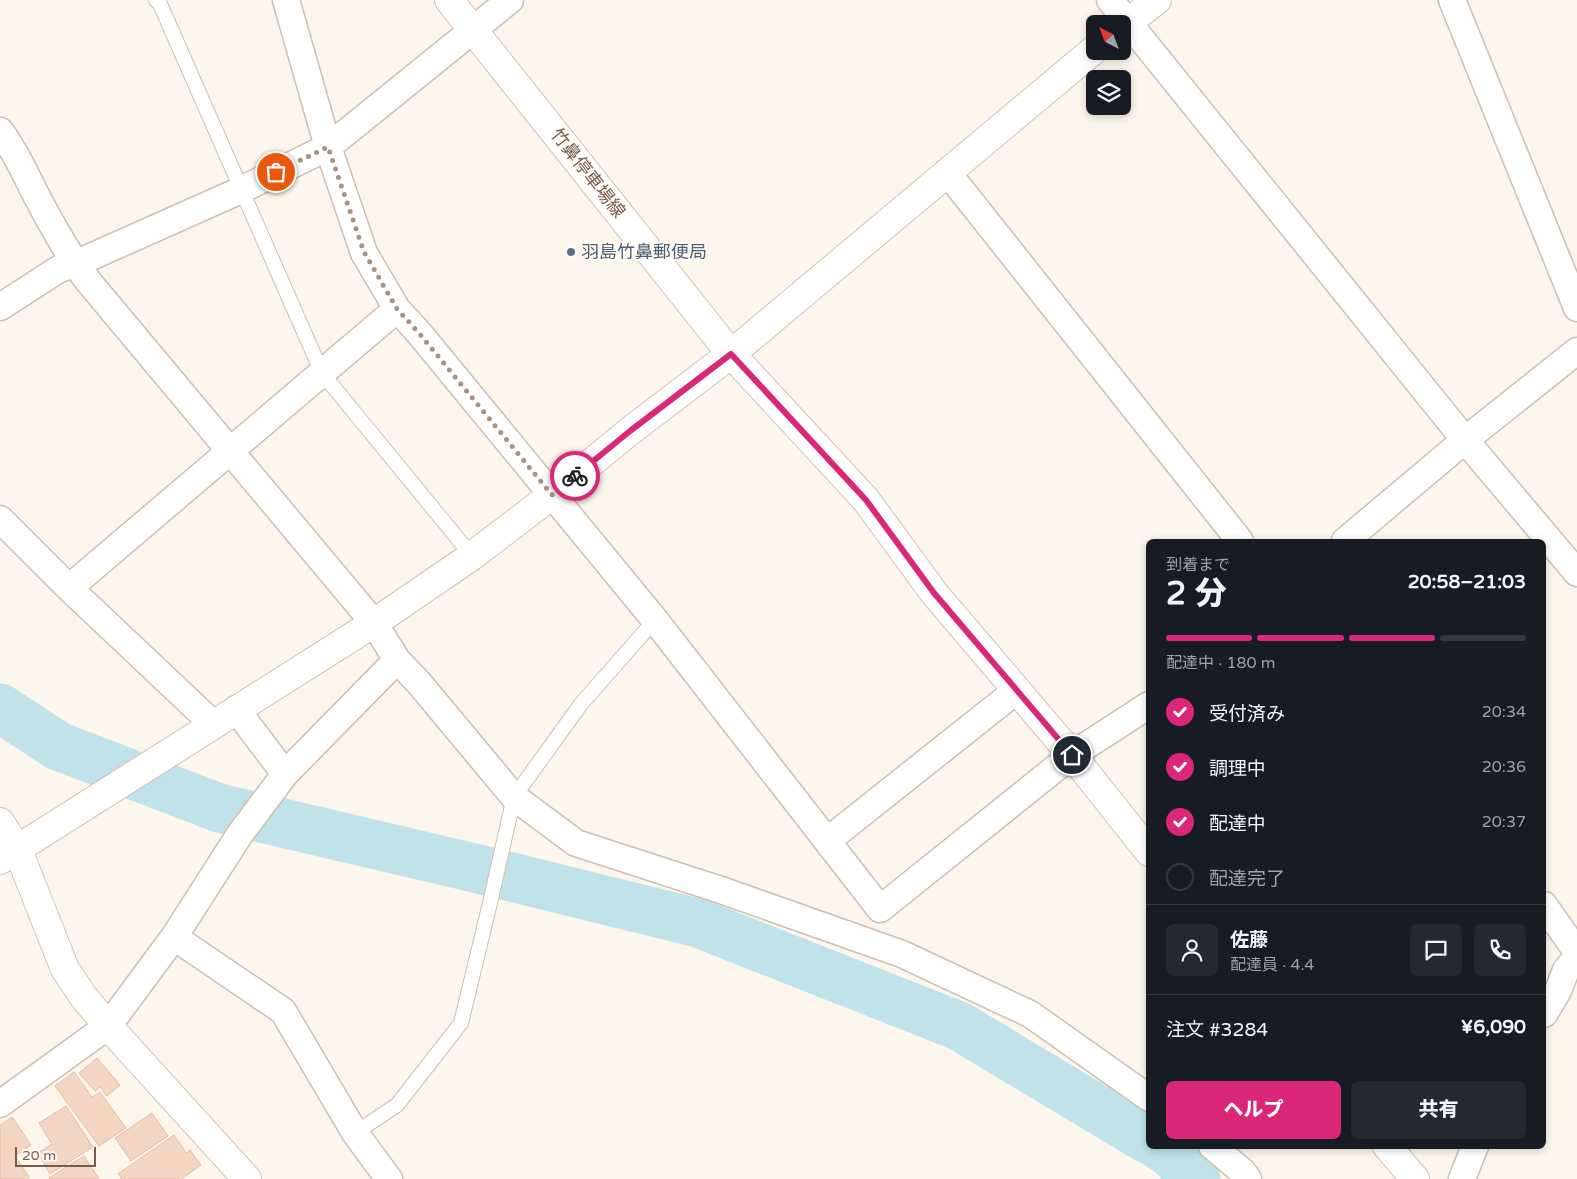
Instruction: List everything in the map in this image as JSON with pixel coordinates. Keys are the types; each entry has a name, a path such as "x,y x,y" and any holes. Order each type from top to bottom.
{"street":[{"path":"286,0 328,147 364,252 397,309 426,340 655,620 880,909 902,954"},
{"name":"竹鼻停車場線","path":"449,0 731,354 866,500 934,593 1072,755 1146,848"},
{"path":"0,307 59,269 75,264 241,190 328,147 510,0"},
{"path":"1110,0 1119,15"},
{"path":"1131,20 1157,0"},
{"path":"1452,0 1577,308"},
{"path":"1131,31 1577,574"},
{"path":"9,854 374,623 472,556 731,354 1086,56"},
{"path":"0,131 75,264 88,281 374,623 397,660 419,683 514,797 576,843 721,890 902,954 1030,1014 1146,1096"},
{"path":"947,172 1238,539"},
{"path":"69,588 397,309"},
{"path":"1347,539 1465,440 1577,352"},
{"path":"0,519 69,588 213,724"},
{"path":"0,1104 108,1026 174,937 240,834 285,774 397,660"},
{"path":"827,841 1017,690"},
{"path":"880,909 1072,755 1146,707"},
{"path":"236,709 285,774"},
{"path":"0,822 9,854 65,968 83,996 247,1179"},
{"path":"1546,908 1577,952"},
{"path":"174,937 283,1011 355,1133 389,1179"},
{"path":"1546,1011 1558,991 1566,970 1577,957"},
{"path":"1216,1149 1243,1172 1248,1179"},
{"path":"1390,1149 1415,1179"},
{"path":"1462,1179 1474,1149"}],"lane":[{"path":"156,0 160,4 322,373 472,556"},
{"path":"355,1133 396,1105 461,1022 514,797 581,704 655,620"}],"building":[{"path":"97,1058 120,1085 107,1096 100,1087 95,1091 79,1073"},
{"path":"74,1072 92,1097 100,1092 126,1128 99,1146 55,1086"},
{"path":"66,1106 93,1147 50,1174 38,1153 52,1144 39,1123"},
{"path":"152,1113 168,1136 131,1161 115,1138"},
{"path":"12,1117 31,1145 15,1156 29,1177 26,1179 0,1179 0,1125"},
{"path":"174,1135 186,1153 190,1150 201,1165 181,1179 122,1179 118,1174"},
{"path":"84,1156 99,1179 49,1178"}],"waterway":[{"path":"0,708 58,746 219,808 698,923 959,1026 1146,1138"},
{"path":"1165,1149 1196,1179"}],"way so far":[{"path":"276,172 328,147 364,252 397,309 419,333 552,495 575,476"}],"place":[{"name":"羽島竹鼻郵便局","path":"571,252"}],"route":[{"path":"575,476 630,431 731,354 866,500 934,593 1072,755"}]}
